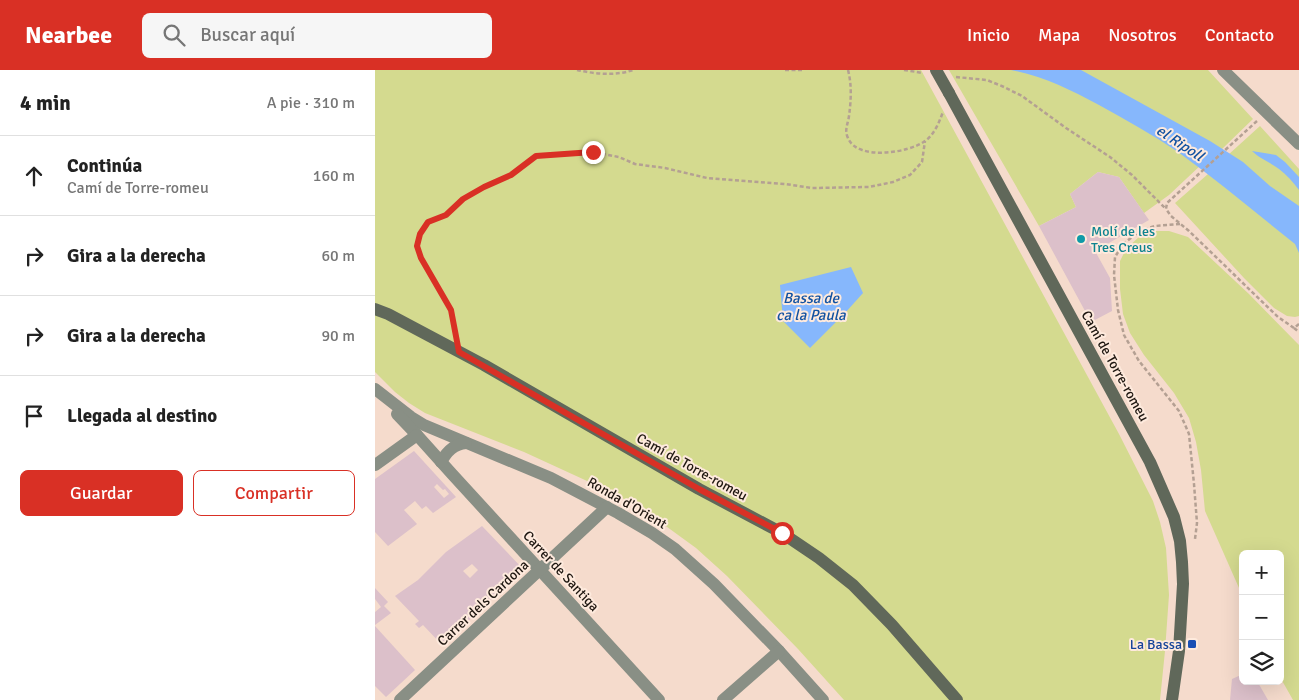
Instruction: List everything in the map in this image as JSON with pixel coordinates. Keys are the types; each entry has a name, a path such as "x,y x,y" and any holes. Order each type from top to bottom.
{"street":[{"path":"1223,70 1299,144"},
{"name":"Camí de Torre-romeu","path":"933,72 949,93 1150,462 1170,507 1180,541 1183,584 1179,651 1172,700"},
{"name":"Camí de Torre-romeu","path":"375,309 459,352 699,489 782,533 819,558 853,585 957,700"},
{"name":"Carrer de Santiga","path":"375,390 659,700"},
{"name":"Ronda d'Orient","path":"375,390 424,425 551,478 607,507 675,548 714,584 823,700"},
{"path":"375,465 417,434"},
{"path":"441,462 446,453 452,448 466,443"},
{"name":"Carrer dels Cardona","path":"401,700 607,507"},
{"path":"723,700 779,651"}],"path":[{"path":"577,70 605,73 633,70"},
{"path":"785,70 804,70"},
{"path":"848,70 851,81 850,103 849,118 845,130 848,139 853,145 873,152 890,153 911,148 925,141 937,127 949,93"},
{"path":"904,70 933,72"},
{"path":"953,76 987,80 1004,86 1022,96 1109,156 1142,185 1171,216 1278,317 1299,332"},
{"path":"1166,209 1167,203 1260,118"},
{"path":"459,352 451,310 421,258 417,246 420,234 428,222 446,215 463,199 511,175 536,156 593,152 619,157 635,164 665,168 707,178 812,188 869,187 893,182 910,175 922,162 925,141"},
{"path":"1180,224 1155,226 1140,231 1123,244 1115,257 1115,275 1118,310 1124,335 1139,361 1179,410 1189,434 1195,484 1197,523 1195,540"},
{"path":"1294,328 1299,324"}],"green space":[{"path":"375,70 921,70 1119,434 1153,501 1166,548 1169,595 1160,700 844,700 798,649 727,576 696,548 663,524 624,499 598,486 524,452 425,413 395,392 375,372"},
{"path":"949,70 1208,70 1253,119 1222,149 1228,155 1260,126 1299,169 1299,316 1287,316 1274,308 1175,203 1208,174 1202,164 1169,195 1144,213 1119,177 1098,172 1070,194 1076,207 1039,226"},
{"path":"1155,231 1169,231 1188,237 1249,294 1299,345 1299,700 1293,700 1284,684 1284,550 1239,550 1239,588 1205,511 1201,470 1189,418 1174,393 1144,355 1130,333 1123,314 1120,289 1120,261 1126,249 1140,236"}],"water":[{"name":"el Ripoll","path":"1011,70 1081,70 1210,141 1243,162 1270,186 1299,206 1299,253 1295,244 1178,152 1129,122 1067,89 1046,80"},
{"path":"1252,151 1276,155 1285,162 1299,177 1299,190 1282,171"},
{"name":"Bassa de ca la Paula","path":"851,267 863,293 810,348 783,321 780,285"}],"building":[{"name":"Molí de les Tres Creus","path":"1098,172 1119,177 1149,220 1095,251 1110,278 1112,311 1091,322 1039,226 1076,207 1070,194"},
{"path":"414,451 456,497 433,513 426,506 422,509 415,501 404,510 417,524 388,546 375,532 375,479","holes":["437,484 443,490 445,489 449,494 444,498 434,487"]},
{"path":"482,526 524,570 442,645 423,625 419,628 415,624 419,621 395,596 418,580 446,552","holes":["472,564 478,570 470,578 463,571"]},
{"path":"375,588 388,602 384,606 391,613 375,625 375,612 381,607 375,599"},
{"path":"375,626 415,670 386,697 375,686"},
{"path":"1239,676 1239,685 1259,685 1268,700 1230,700 1232,679"}],"place":[{"name":"Molí de les Tres Creus","path":"1081,239"},
{"name":"La Bassa","path":"1192,644"}],"route":[{"path":"593,152 536,156 511,175 463,199 446,215 428,222 420,234 417,246 421,258 451,310 459,352 699,489 782,533"}]}
